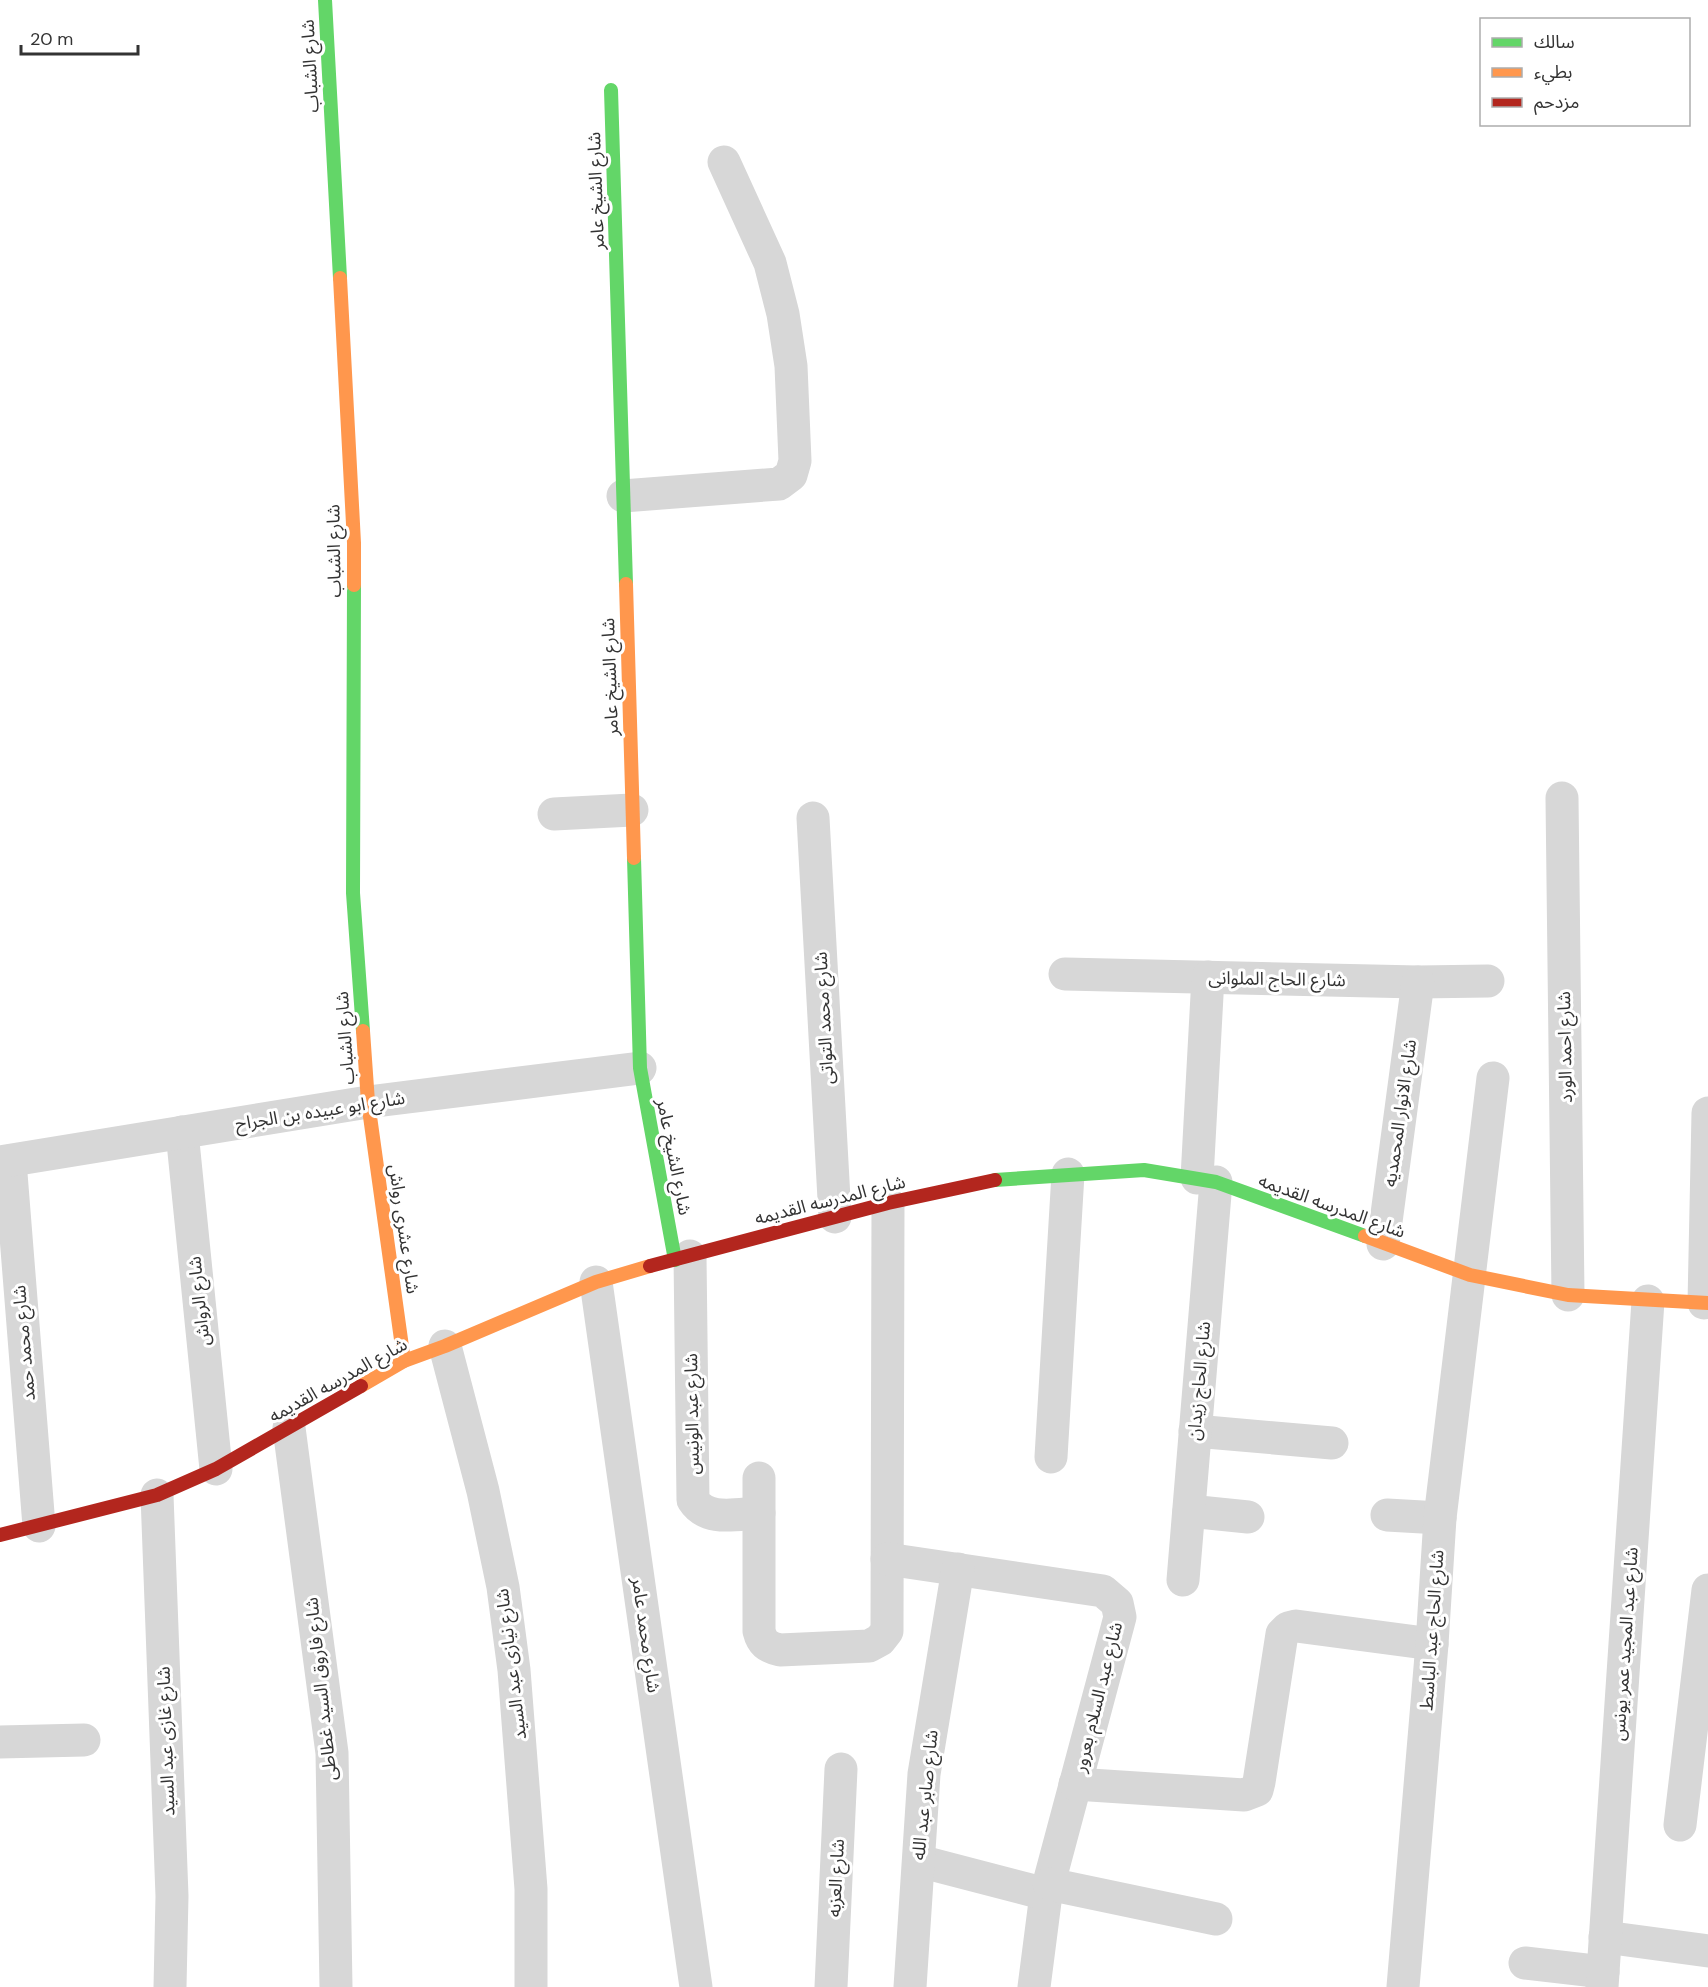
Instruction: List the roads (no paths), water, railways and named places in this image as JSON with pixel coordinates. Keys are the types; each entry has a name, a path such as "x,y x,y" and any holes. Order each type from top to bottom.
{"street":[{"name":"شارع الشباب","path":"325,0 354,543 353,893 368,1102"},
{"name":"شارع الشيخ عامر","path":"610,90 640,1068 682,1258"},
{"path":"623,496 779,484 791,475 795,461 791,366 783,314 770,263 724,162"},
{"name":"شارع احمد الورد","path":"1562,798 1568,1295"},
{"path":"554,814 632,810"},
{"name":"شارع محمد التواتى","path":"813,819 835,1217"},
{"name":"شارع الحاج الملوانى","path":"1065,974 1418,982 1488,981"},
{"name":"شارع الحاج زيدان","path":"1183,1580 1195,1431 1207,1180 1208,977"},
{"name":"شارع الانوار المحمديه","path":"1383,1244 1418,982"},
{"name":"شارع ابو عبيده بن الجراح","path":"5,1161 368,1102 640,1068"},
{"name":"شارع الحاج عبد الباسط","path":"1403,1987 1432,1644 1440,1518 1493,1078"},
{"name":"شارع عشرى رواش","path":"368,1102 404,1361"},
{"path":"1706,1303 1708,1113"},
{"name":"شارع الرواش","path":"182,1132 216,1469"},
{"name":"شارع محمد حمد","path":"5,1161 39,1526"},
{"name":"شارع المدرسه القديمه","path":"0,1535 156,1495 216,1469 404,1361 596,1282 888,1203 998,1180 1144,1170 1207,1180 1470,1275 1568,1295 1706,1303"},
{"path":"1051,1457 1068,1174"},
{"path":"759,1478 759,1631 761,1640 768,1647 780,1650 869,1646 880,1640 887,1631 888,1203"},
{"name":"شارع عبد الونيس","path":"682,1258 693,1500 698,1508 707,1514 759,1513"},
{"name":"شارع محمد عامر","path":"596,1282 696,1987"},
{"name":"شارع عبد المجيد عمر يونس","path":"1603,1979 1648,1301"},
{"name":"شارع نيازى عبد السيد","path":"445,1346 483,1491 503,1587 522,1760 530,1877 531,1987"},
{"name":"شارع فاروق السيد غطاطى","path":"289,1428 332,1754 336,1987"},
{"path":"1195,1431 1332,1443"},
{"name":"شارع غازى عبد السيد","path":"156,1495 172,1896 170,1987"},
{"path":"1189,1511 1248,1517"},
{"path":"1387,1515 1440,1518"},
{"name":"شارع عبد السلام بعرور","path":"888,1559 1103,1591 1117,1603 1120,1617 1048,1889 1034,1987"},
{"name":"شارع صابر عبد الله","path":"910,1987 924,1774 958,1569"},
{"path":"1680,1825 1708,1590"},
{"path":"1075,1784 1244,1795 1257,1790 1282,1634 1288,1628 1296,1626 1432,1644"},
{"path":"0,1742 84,1740"},
{"name":"شارع العزبه","path":"831,1987 841,1769"},
{"path":"919,1861 1048,1889 1216,1919"},
{"path":"1605,1937 1708,1951"},
{"path":"1525,1964 1603,1979"}]}
